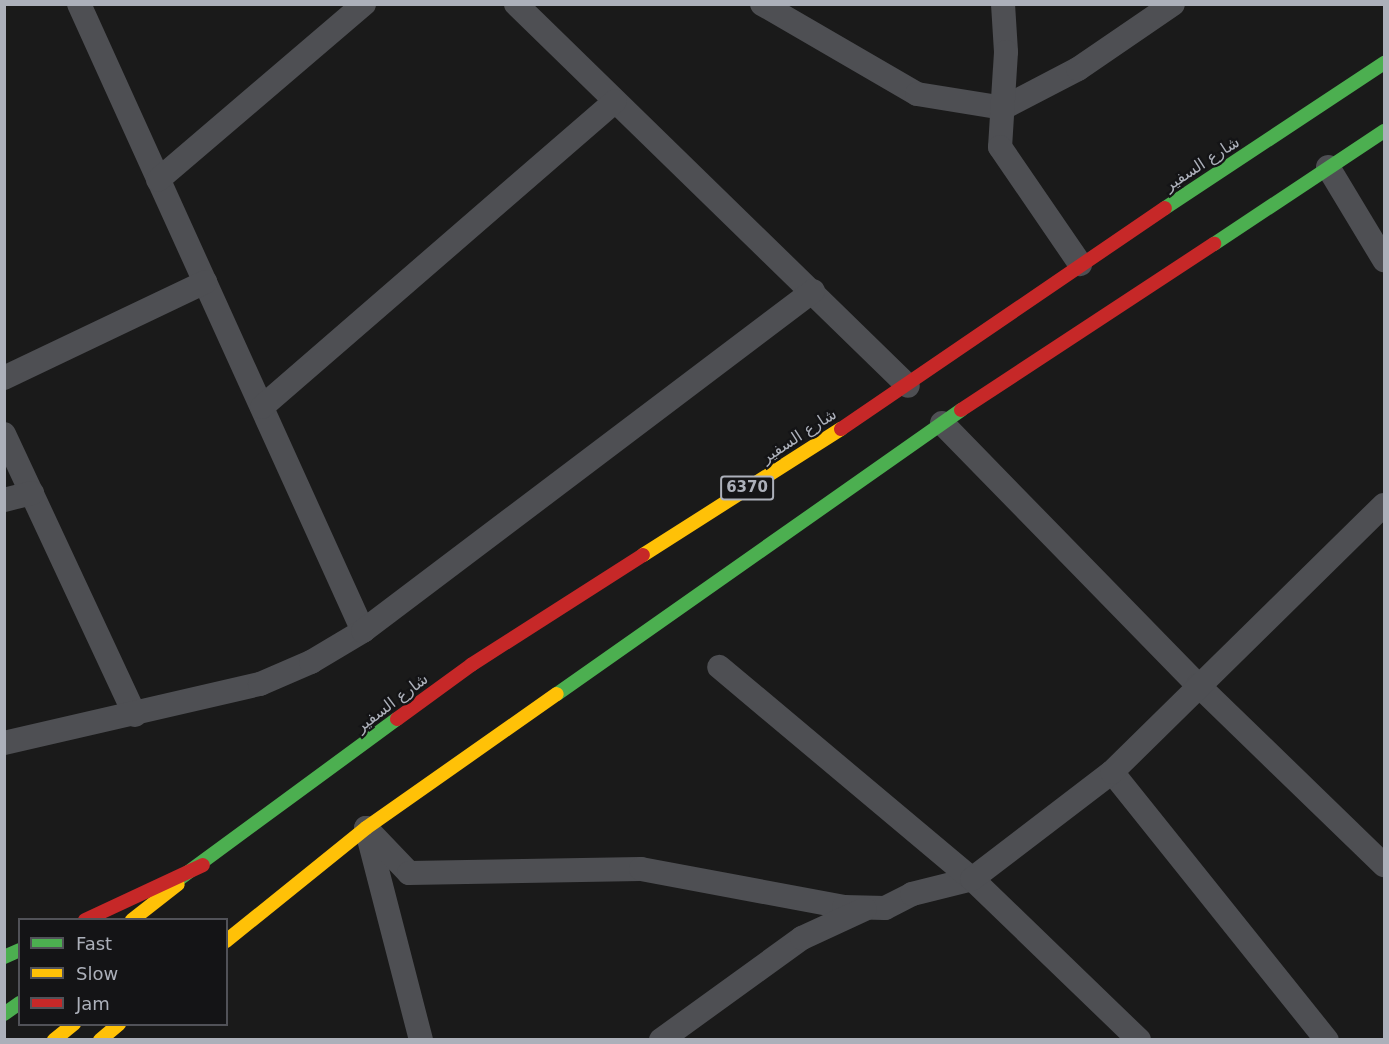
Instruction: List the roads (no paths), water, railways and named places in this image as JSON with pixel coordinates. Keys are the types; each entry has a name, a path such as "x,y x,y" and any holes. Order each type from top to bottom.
{"main road":[{"name":"شارع السفير","path":"118,918 203,865 471,665 908,386 1080,264 1384,63"},
{"path":"228,939 366,828 942,423 1384,131"},
{"path":"89,918 203,865"},
{"path":"135,918 203,865"},
{"path":"228,930 263,912"},
{"path":"4,957 18,951"},
{"path":"4,1014 18,1004"},
{"path":"54,1040 72,1026"},
{"path":"100,1040 117,1026"}],"street":[{"path":"79,4 363,631"},
{"path":"158,180 364,4"},
{"path":"516,4 908,386"},
{"path":"762,4 917,94 1003,108 1078,69 1173,4"},
{"path":"1003,4 1003,108 1000,147 1080,264"},
{"path":"262,407 615,101"},
{"path":"1328,168 1384,260"},
{"path":"4,378 205,282"},
{"path":"4,743 135,715 260,684 311,662 363,631 813,291"},
{"path":"942,423 1198,685 1384,865"},
{"path":"4,434 135,715"},
{"path":"4,500 32,493"},
{"path":"366,828 409,873 641,868 868,908 885,908 912,894 972,879 1112,772 1198,685 1384,505"},
{"path":"719,667 972,879 1139,1040"},
{"path":"1112,772 1328,1040"},
{"path":"366,828 421,1040"},
{"path":"661,1040 802,938 868,908"}]}
